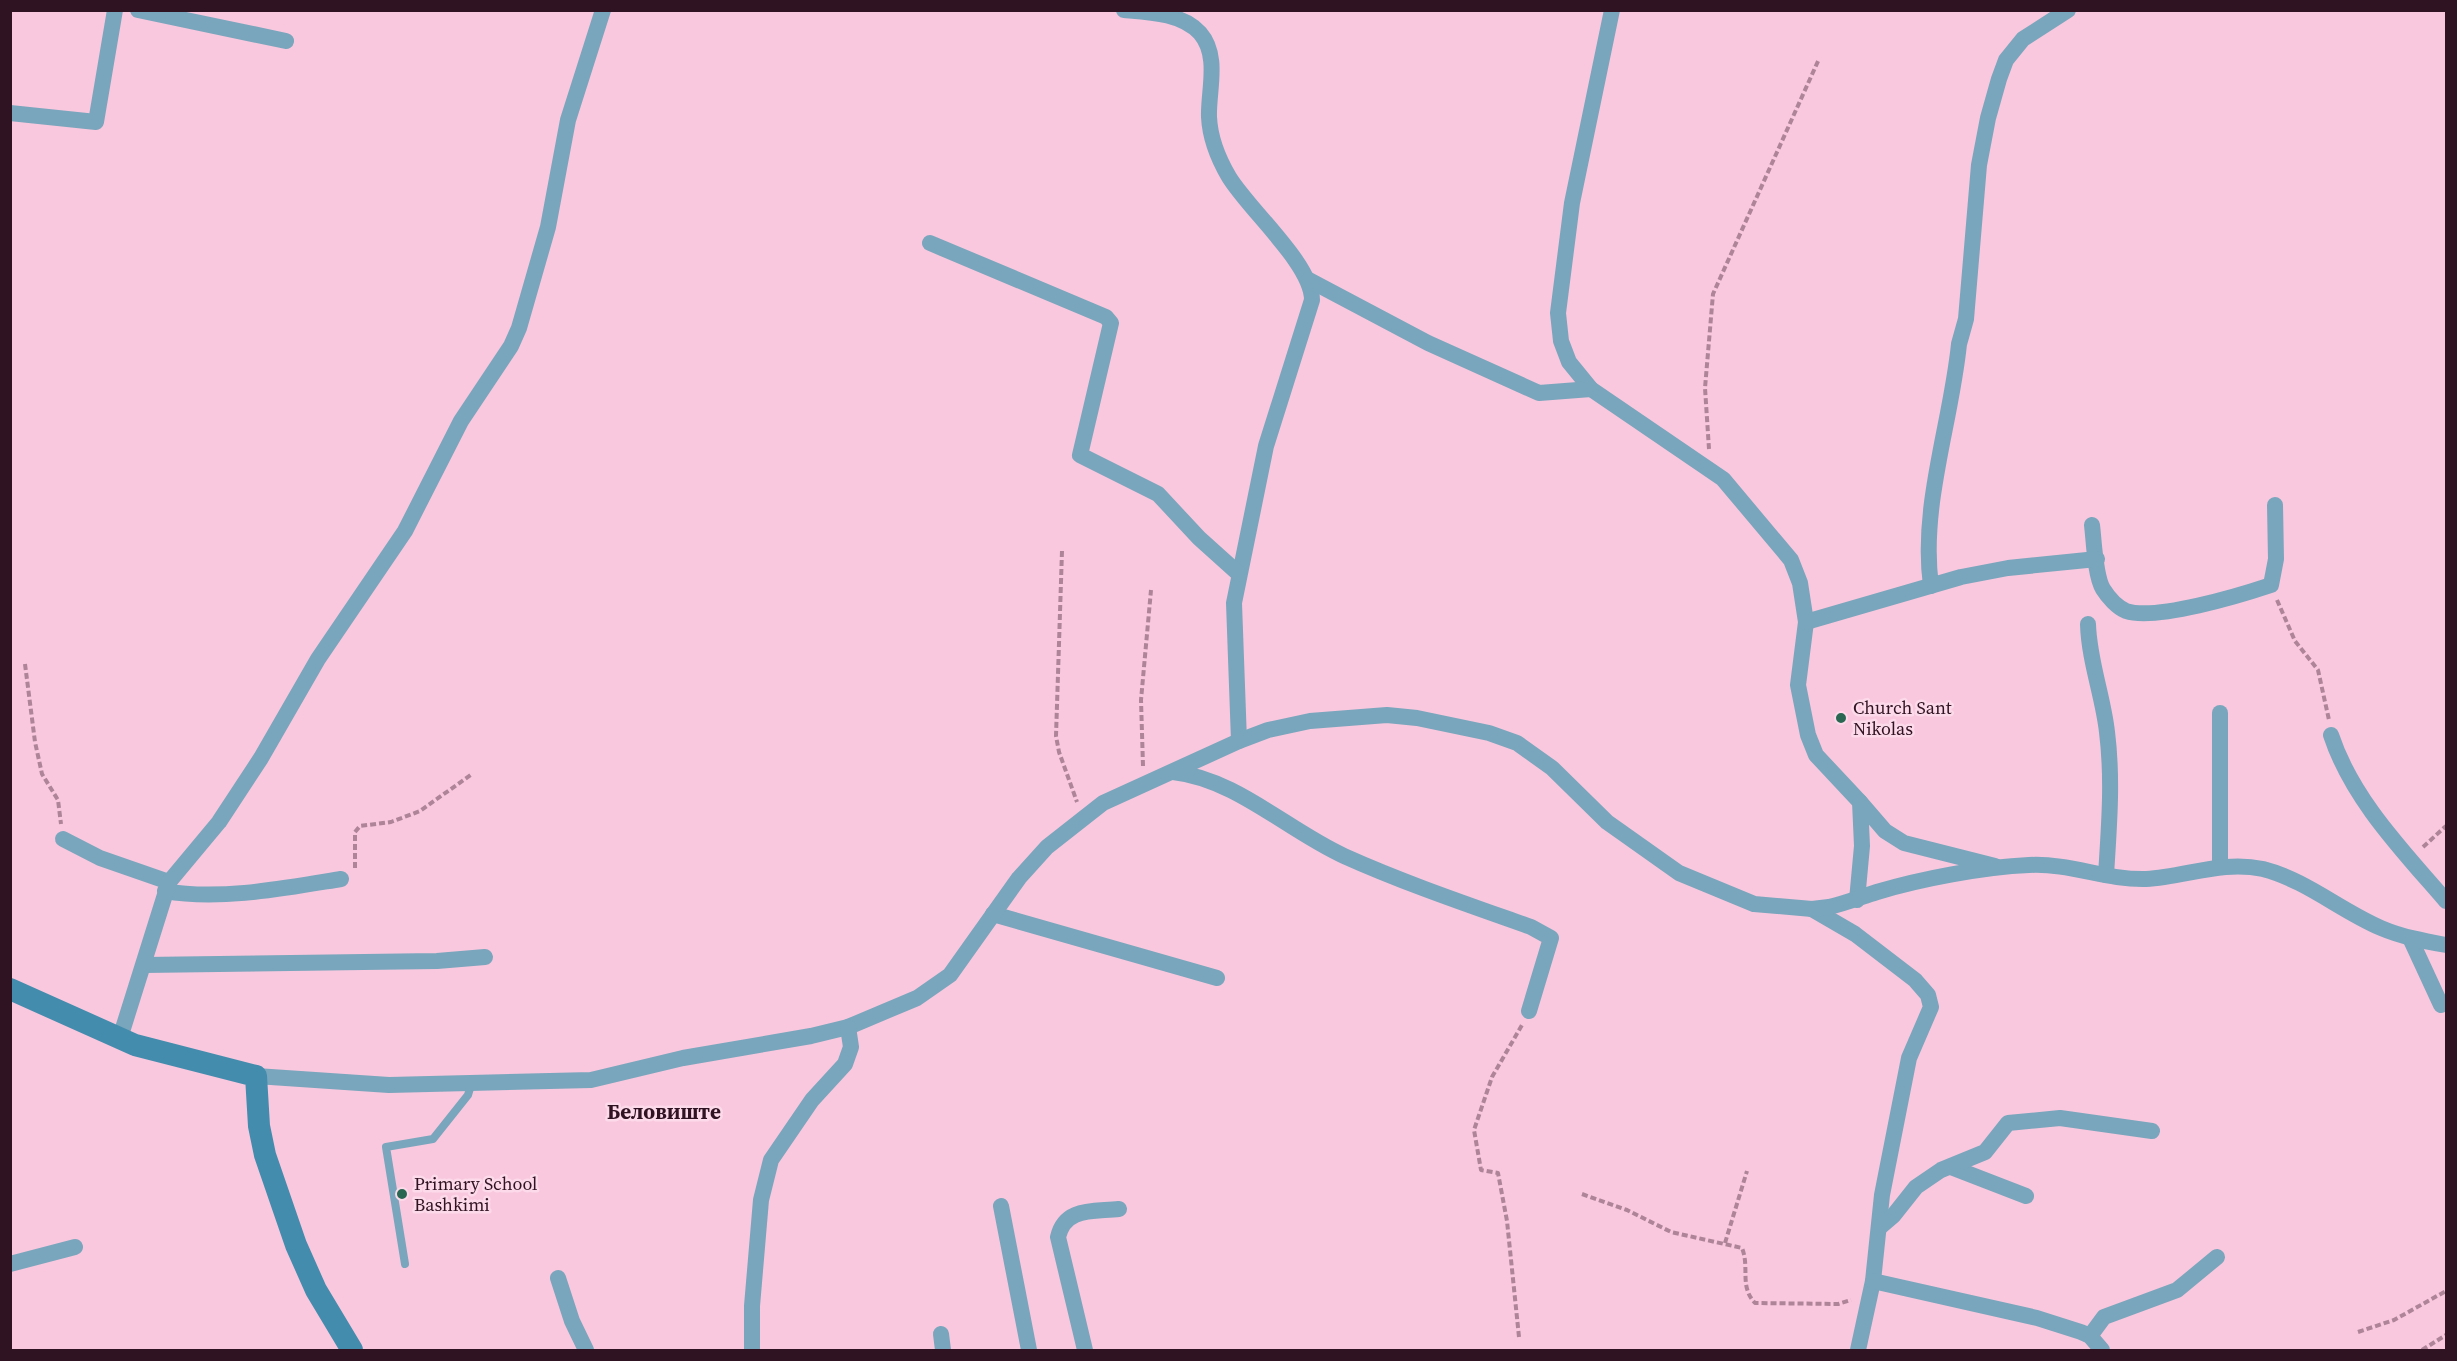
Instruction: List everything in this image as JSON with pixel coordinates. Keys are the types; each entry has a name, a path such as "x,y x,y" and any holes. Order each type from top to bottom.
{"street":[{"path":"10,112 96,122 115,10"},
{"path":"138,10 286,41"},
{"path":"120,1038 167,886 219,822 261,758 318,659 405,531 461,421 511,346 522,319 548,226 568,120 603,10"},
{"path":"1124,10 1167,15 1186,22 1201,34 1209,50 1212,65 1209,118 1212,139 1229,177 1309,280 1428,343 1539,393 1590,389"},
{"path":"1612,10 1572,203 1558,314 1561,341 1569,362 1590,389 1723,479 1791,560 1800,584 1806,622 1798,685 1808,735 1816,755 1885,831 1904,843 2001,867"},
{"path":"1931,586 1929,556 1932,509 1959,345 1966,319 1979,165 1988,118 2006,60 2013,50 2024,39 2068,10"},
{"path":"930,243 1106,317 1111,323 1107,348 1080,455 1158,494 1199,538 1239,574"},
{"path":"1239,741 1234,603 1266,446 1312,300 1309,280"},
{"path":"2092,525 2101,586 2113,602 2127,611 2152,612 2230,598 2271,585 2276,559 2275,505"},
{"path":"1806,622 1961,577 2008,568 2097,559"},
{"path":"2088,624 2089,643 2107,731 2111,766 2106,874"},
{"path":"2220,713 2220,867"},
{"path":"10,989 120,1038 176,1056 256,1076 390,1085 471,1085 591,1080 683,1058 811,1036 848,1027 883,1014 939,984 950,975 1019,878 1047,847 1103,803 1239,741 1289,724 1376,716 1417,718 1489,733 1517,743 1534,754 1607,822 1679,873 1754,904 1812,909 1857,900 1877,892 2001,867 2061,864 2127,878 2160,878 2220,867 2263,869 2290,879 2380,928 2410,938 2446,945"},
{"path":"2331,735 2338,757 2360,792 2409,860 2446,901"},
{"path":"1172,772 1196,775 1255,804 1342,855 1531,927 1551,938 1529,1011"},
{"path":"1857,900 1862,846 1860,802"},
{"path":"63,839 100,858 187,895 294,887 340,879"},
{"path":"1812,909 1855,934 1915,980 1928,994 1931,1007 1909,1058 1882,1195 1871,1288 1858,1350"},
{"path":"993,914 1217,978"},
{"path":"2410,938 2441,1005"},
{"path":"144,965 426,961 485,957"},
{"path":"752,1350 752,1306 761,1200 771,1160 812,1100 845,1064 850,1047 848,1027"},
{"path":"256,1076 259,1126 265,1155 296,1245 316,1290 352,1350"},
{"path":"1879,1228 1893,1216 1900,1204 1916,1187 1950,1167 1985,1152 2008,1123 2061,1118 2152,1131"},
{"path":"1950,1167 2026,1196"},
{"path":"1001,1206 1029,1350"},
{"path":"1085,1350 1058,1236 1061,1224 1070,1216 1119,1209"},
{"path":"10,1264 75,1247"},
{"path":"2090,1336 2104,1317 2177,1290 2217,1257"},
{"path":"558,1278 572,1321 586,1350"},
{"path":"1871,1288 2037,1318 2090,1336 2102,1350"}],"lane":[{"path":"405,1264 386,1147 433,1139 468,1095 471,1085"}],"path":[{"path":"1712,472 1705,388 1713,294 1819,59"},
{"path":"1062,551 1056,736 1059,752 1083,817"},
{"path":"2271,585 2295,641 2318,670 2322,680 2331,735"},
{"path":"1143,783 1142,700 1151,590"},
{"path":"25,664 35,742 42,774 58,800 63,839"},
{"path":"340,879 356,872 355,832 360,826 390,822 420,812 472,774"},
{"path":"2409,860 2446,826"},
{"path":"1519,1337 1507,1221 1498,1173 1480,1170 1474,1130 1492,1077 1529,1011"},
{"path":"1725,1243 1747,1171"},
{"path":"1582,1194 1627,1210 1671,1232 1742,1248 1745,1256 1745,1287 1755,1303 1838,1304 1871,1288"},
{"path":"2358,1332 2394,1320 2446,1291"},
{"path":"2422,1350 2446,1335"}],"place":[{"name":"Church Sant Nikolas","path":"1841,718"},
{"name":"Primary School Bashkimi","path":"402,1194"}],"district":[{"name":"Беловиште","path":"664,1112"}]}
